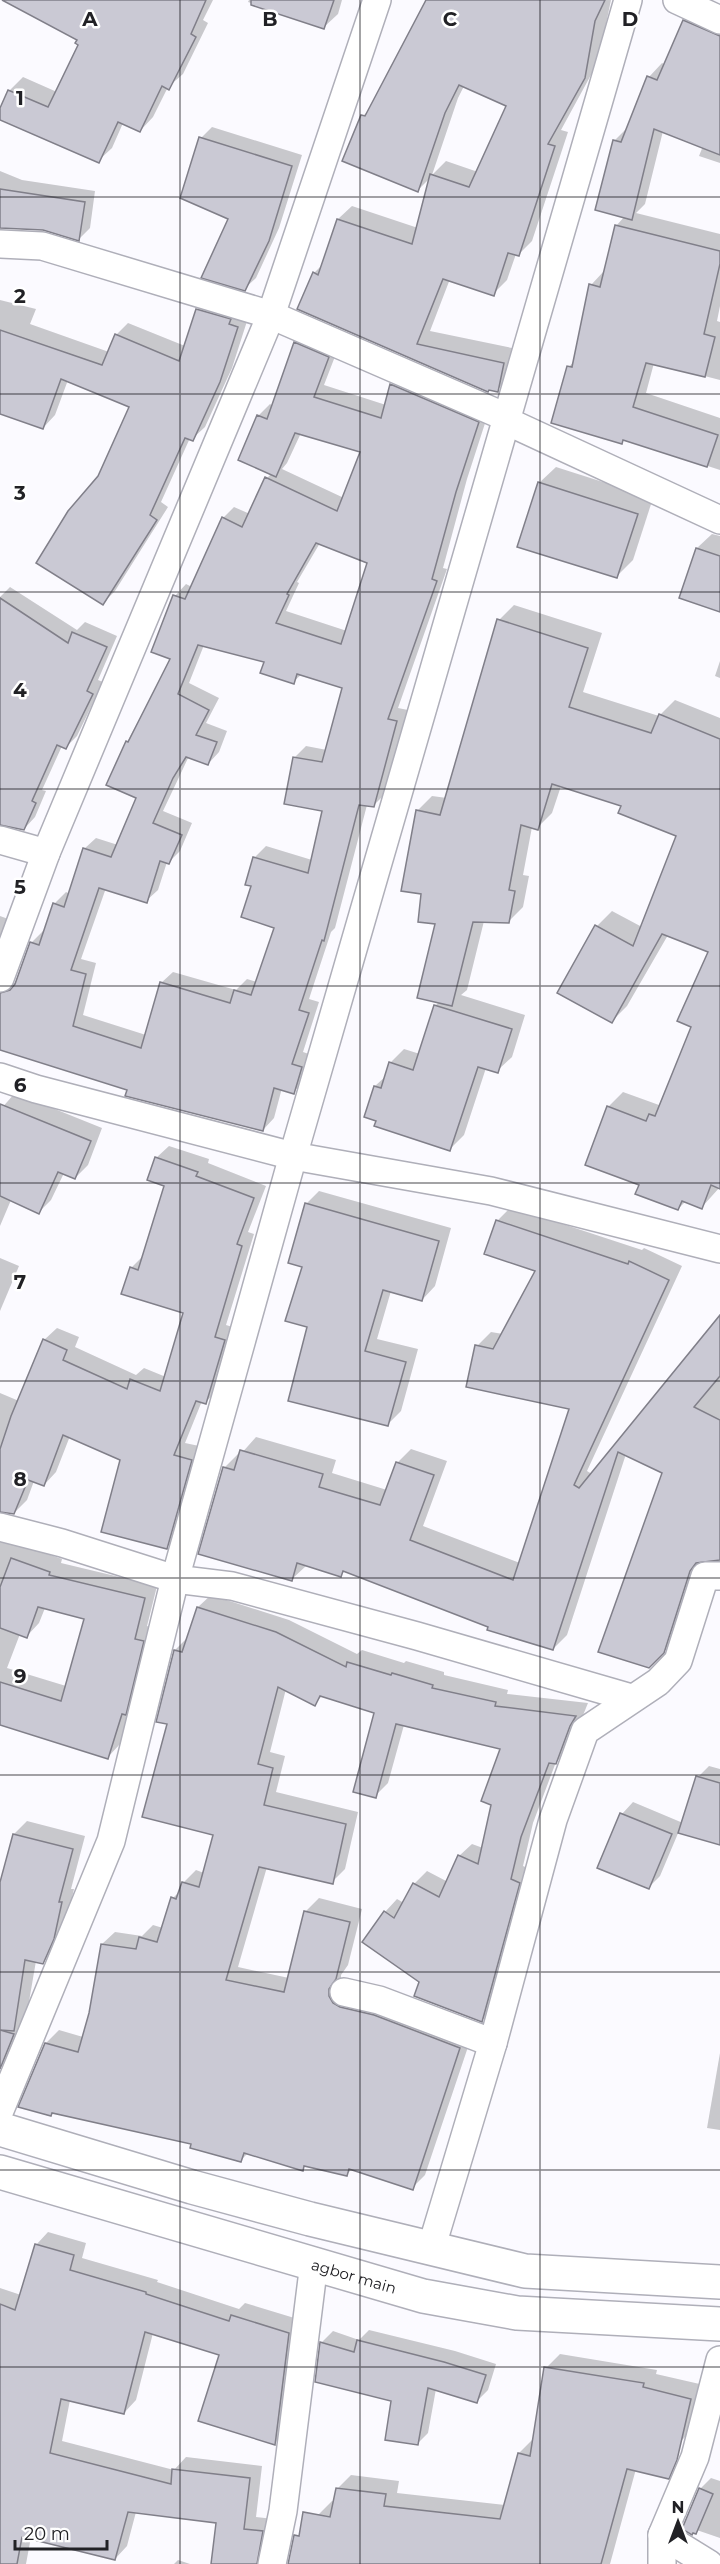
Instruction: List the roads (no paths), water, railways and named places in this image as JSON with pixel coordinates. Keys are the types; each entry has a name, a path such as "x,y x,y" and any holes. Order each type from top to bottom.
{"main road":[{"path":"0,2129 192,2187 525,2271 720,2282"},
{"name":"agbor main","path":"0,2172 423,2296 517,2313 720,2324"}],"street":[{"path":"0,978 46,853 271,315 377,0"},
{"path":"0,2110 111,1841 175,1579 293,1156 628,0"},
{"path":"677,0 720,20"},
{"path":"0,244 42,246 271,315 506,417 513,424 720,520"},
{"path":"0,840 46,853"},
{"path":"0,1077 36,1089 293,1156 491,1191 720,1249"},
{"path":"0,1527 62,1543 175,1579 242,1589 417,1636 631,1698"},
{"path":"431,2249 493,2043 553,1820 585,1731 658,1682 678,1661 705,1576 720,1576"},
{"path":"344,1992 380,2000 493,2043"},
{"path":"272,2564 283,2511 314,2263"},
{"path":"662,2564 662,2535 695,2457 720,2360"},
{"path":"662,2535 709,2564"}]}
